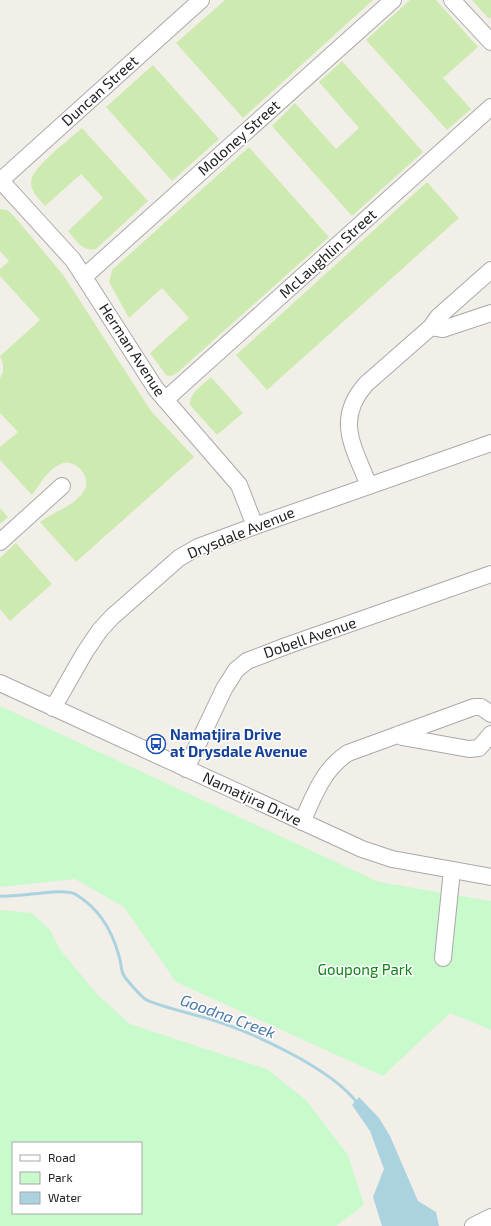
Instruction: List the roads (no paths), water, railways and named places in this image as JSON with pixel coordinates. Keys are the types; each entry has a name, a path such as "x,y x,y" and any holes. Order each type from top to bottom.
{"street":[{"name":"Duncan Street","path":"0,181 201,0"},
{"name":"Moloney Street","path":"85,276 392,0"},
{"path":"452,0 491,42"},
{"name":"McLaughlin Street","path":"165,400 491,108"},
{"name":"Herman Avenue","path":"0,181 73,260 85,276 147,377 165,400 240,485 254,526"},
{"path":"369,486 350,437 348,424 350,406 357,394 366,384 431,327 438,317 491,270"},
{"path":"431,327 444,329 491,313"},
{"name":"Drysdale Avenue","path":"53,708 85,652 100,630 179,558 198,547 254,526 491,443"},
{"path":"0,542 62,486"},
{"name":"Dobell Avenue","path":"186,769 224,689 236,670 247,661 491,574"},
{"name":"Namatjira Drive","path":"0,683 376,855 491,877"},
{"path":"302,822 319,784 338,761 356,749 474,707 481,707 491,714"},
{"path":"399,734 402,737 469,749 479,748 491,734"},
{"path":"443,958 452,870"},
{"path":"473,1226 491,1217"}],"water":[{"path":"359,1097 379,1118 390,1136 418,1201 436,1212 439,1226 382,1226 373,1197 384,1169 370,1131 352,1105"}],"waterway":[{"name":"Goodna Creek","path":"0,896 18,896 51,892 69,892 75,894 91,906 103,920 113,937 120,958 123,974 145,999 224,1024 266,1041 310,1064 329,1077 346,1090 358,1104"}],"place":[{"name":"Namatjira Drive at Drysdale Avenue","path":"156,744"}],"park label":[{"name":"Goupong Park","path":"365,970"}]}
